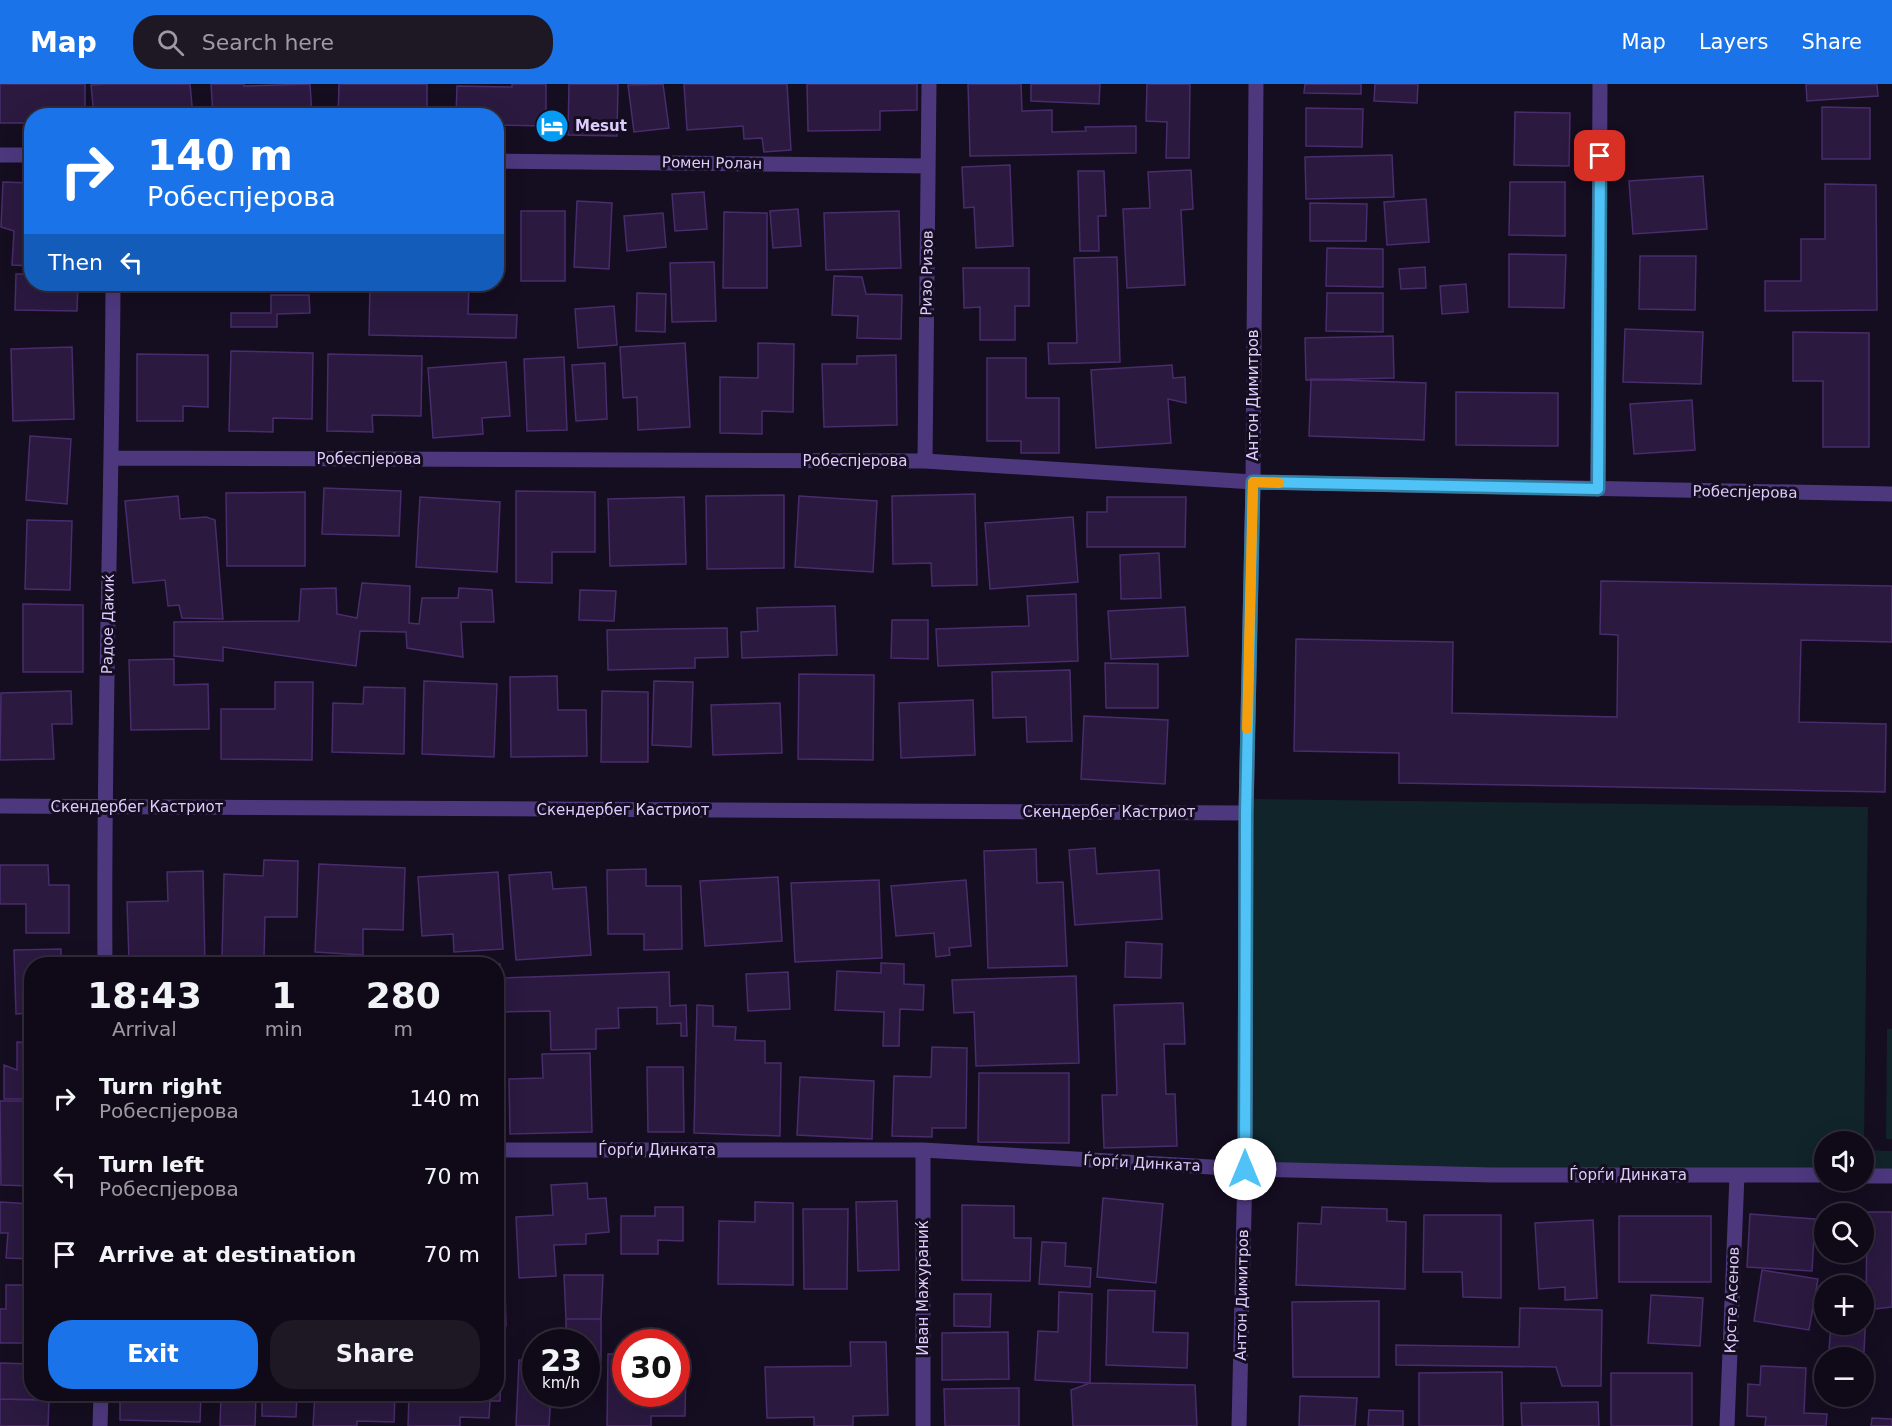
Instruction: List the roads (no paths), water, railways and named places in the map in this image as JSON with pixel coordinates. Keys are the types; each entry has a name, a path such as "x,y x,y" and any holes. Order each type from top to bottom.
{"street":[{"name":"Ризо Ризов","path":"925,461 929,84"},
{"name":"Антон Димитров","path":"1239,1426 1245,1169 1246,813 1253,482 1256,84"},
{"path":"1598,489 1600,84"},
{"path":"0,155 24,155"},
{"name":"Ромен Ролан","path":"504,161 928,166"},
{"name":"Радое Дакиќ","path":"105,957 103,807 112,458 113,291"},
{"name":"Робеспјерова","path":"112,458 925,461 1253,482 1892,494"},
{"name":"Скендербег Кастриот","path":"0,806 1246,813"},
{"name":"Ѓорѓи Динката","path":"504,1150 923,1150 1245,1169 1492,1175 1814,1175"},
{"name":"Иван Мажураниќ","path":"923,1150 923,1426"},
{"name":"Крсте Асенов","path":"1727,1426 1737,1175"},
{"path":"1874,1176 1892,1176"},
{"path":"100,1426 101,1401"}],"place":[{"name":"Mesut","path":"552,126"}]}
